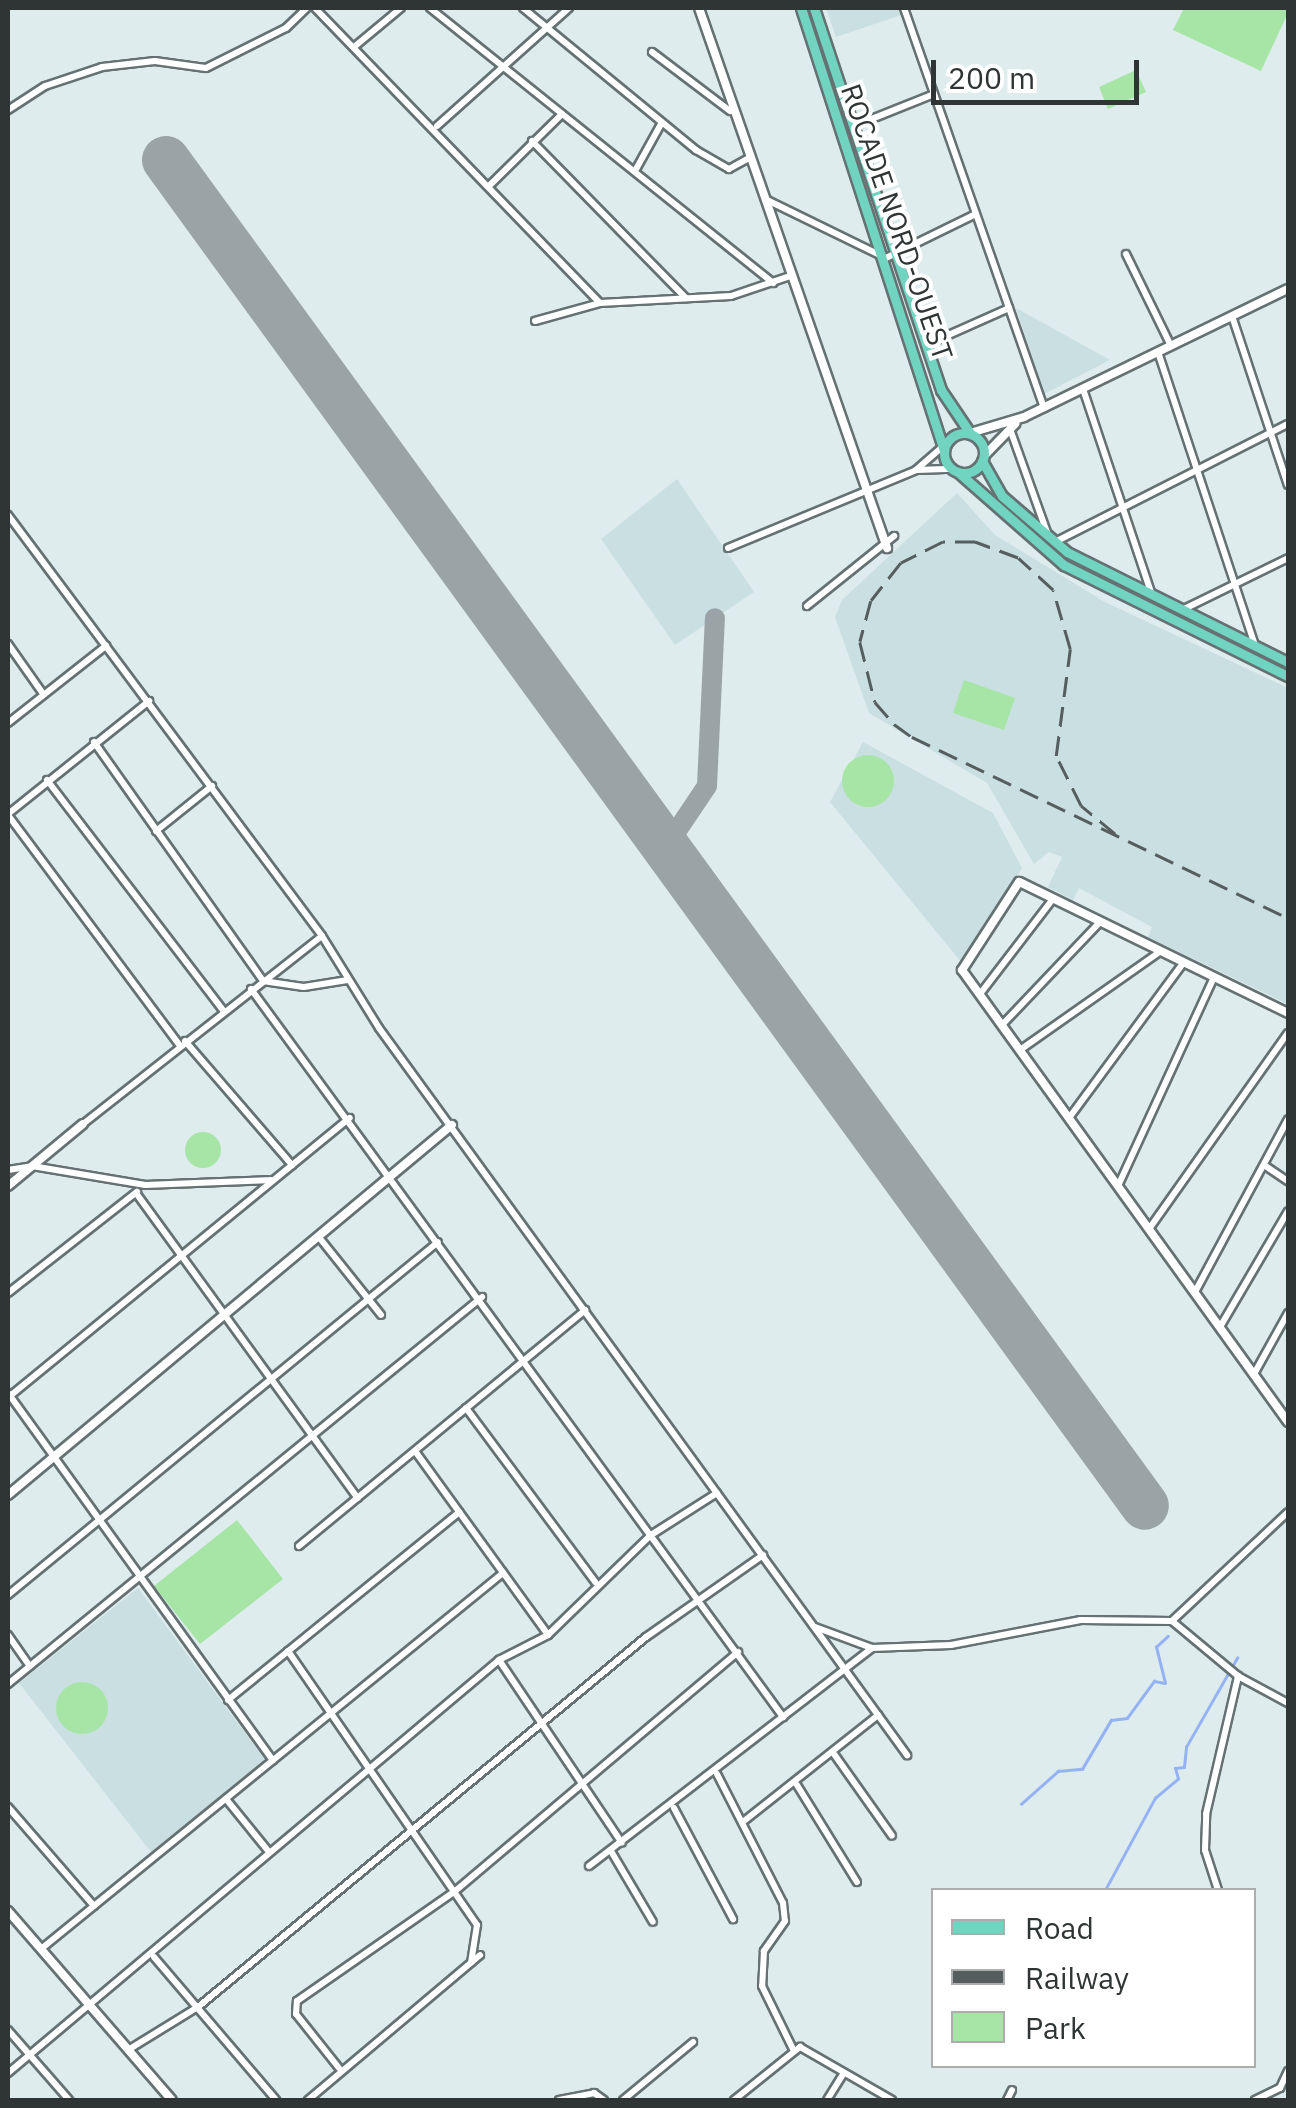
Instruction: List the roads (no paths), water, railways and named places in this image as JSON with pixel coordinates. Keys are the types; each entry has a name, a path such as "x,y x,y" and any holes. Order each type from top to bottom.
{"main road":[{"name":"ROCADE NORD-OUEST","path":"801,8 956,471"},
{"name":"ROCADE NORD-OUEST","path":"814,8 950,409 970,433 983,458"},
{"path":"945,447 970,433"},
{"path":"1288,662 1152,596 1052,541 1002,496 983,458 956,471 1064,566 1288,676"}],"street":[{"path":"8,110 44,86 102,67 155,61 206,68 286,28 311,8 437,126 600,303"},
{"path":"354,47 401,8"},
{"path":"430,8 773,283"},
{"path":"522,8 543,30 661,124 726,168 747,159"},
{"path":"437,126 569,8"},
{"path":"699,8 730,111 887,548"},
{"path":"904,8 1044,408"},
{"path":"652,52 730,111"},
{"path":"854,126 934,94"},
{"path":"490,185 562,114"},
{"path":"635,171 661,124"},
{"path":"532,142 687,299"},
{"path":"761,198 886,258 976,214"},
{"path":"1126,254 1171,346"},
{"path":"536,321 600,303 687,299 773,283 790,276"},
{"path":"983,458 1024,418 1288,288"},
{"path":"926,345 1009,308"},
{"path":"1232,316 1288,484"},
{"path":"1158,352 1255,646"},
{"path":"1083,389 1152,596"},
{"path":"970,433 1024,418"},
{"path":"1010,428 1052,541 1288,424"},
{"path":"728,548 916,470 945,447"},
{"path":"916,470 956,471"},
{"path":"8,515 322,936 347,980 907,1755"},
{"path":"807,606 887,548 894,536"},
{"path":"1181,610 1288,558"},
{"path":"8,644 44,695"},
{"path":"8,723 106,646"},
{"path":"149,701 8,815 183,1043 292,1166"},
{"path":"94,742 263,981 304,987 347,980"},
{"path":"47,780 224,1010"},
{"path":"156,831 212,786"},
{"path":"1288,1013 1020,882 962,970 1288,1422"},
{"path":"980,994 1053,898"},
{"path":"1002,1025 1100,922"},
{"path":"8,1183 322,936"},
{"path":"1020,1050 1161,951"},
{"path":"1069,1118 1184,962"},
{"path":"1118,1186 1214,977"},
{"path":"251,989 482,1296 524,1361 783,1716"},
{"path":"1149,1228 1288,1033"},
{"path":"273,1761 9,1394 350,1118"},
{"path":"1195,1292 1288,1119"},
{"path":"8,1495 452,1125"},
{"path":"1264,1165 1288,1180"},
{"path":"8,1170 32,1166 145,1185 274,1180"},
{"path":"8,1293 145,1185"},
{"path":"136,1193 358,1498"},
{"path":"1220,1327 1288,1211"},
{"path":"318,1236 381,1315"},
{"path":"8,1595 438,1242"},
{"path":"8,1684 482,1296"},
{"path":"299,1546 585,1310"},
{"path":"1254,1374 1288,1312"},
{"path":"466,1408 596,1582"},
{"path":"415,1451 548,1635"},
{"path":"8,2073 154,1956 269,1852 499,1660 548,1635 596,1582 651,1535 718,1493"},
{"path":"228,1700 459,1512"},
{"path":"1172,1621 1288,1512"},
{"path":"128,2050 198,2006 545,1727 646,1637 762,1555"},
{"path":"41,1950 504,1573"},
{"path":"814,1627 872,1648 951,1645 1081,1620 1172,1621 1238,1676 1288,1703"},
{"path":"8,1635 30,1666"},
{"path":"589,1866 674,1808 783,1716 847,1672 872,1648"},
{"path":"288,1651 372,1766 477,1924 470,1962"},
{"path":"339,2068 296,2014 297,2002 454,1892 738,1652"},
{"path":"499,1660 622,1843"},
{"path":"1217,1888 1204,1850 1206,1814 1238,1676"},
{"path":"744,1820 797,1785 878,1715"},
{"path":"834,1754 892,1836"},
{"path":"717,1774 744,1820 785,1913 761,1970 764,1997 793,2049"},
{"path":"797,1785 858,1882"},
{"path":"226,1799 269,1852"},
{"path":"8,1806 94,1906"},
{"path":"674,1808 733,1919"},
{"path":"611,1851 653,1922"},
{"path":"8,1911 172,2100"},
{"path":"308,2100 339,2068 480,1955"},
{"path":"154,1956 276,2100"},
{"path":"8,2030 69,2100"},
{"path":"623,2100 694,2042"},
{"path":"734,2100 793,2049 806,2049 892,2100"},
{"path":"1256,2100 1280,2088 1288,2071"},
{"path":"827,2100 843,2074"},
{"path":"1006,2100 1012,2090"},
{"path":"558,2100 594,2094 604,2100"}],"waterway":[{"path":"1021,1804 1058,1771 1082,1769 1111,1720 1127,1718 1154,1681 1165,1683 1156,1647 1168,1636"},
{"path":"1106,1888 1155,1798 1178,1779 1175,1768 1184,1767 1186,1747 1237,1658"}],"railway":[{"path":"1115,834 1081,806 1056,756 1070,649 1053,590 1018,558 975,542 943,542 901,563 871,601 860,642 875,702 894,724 912,737 1288,918"}]}
